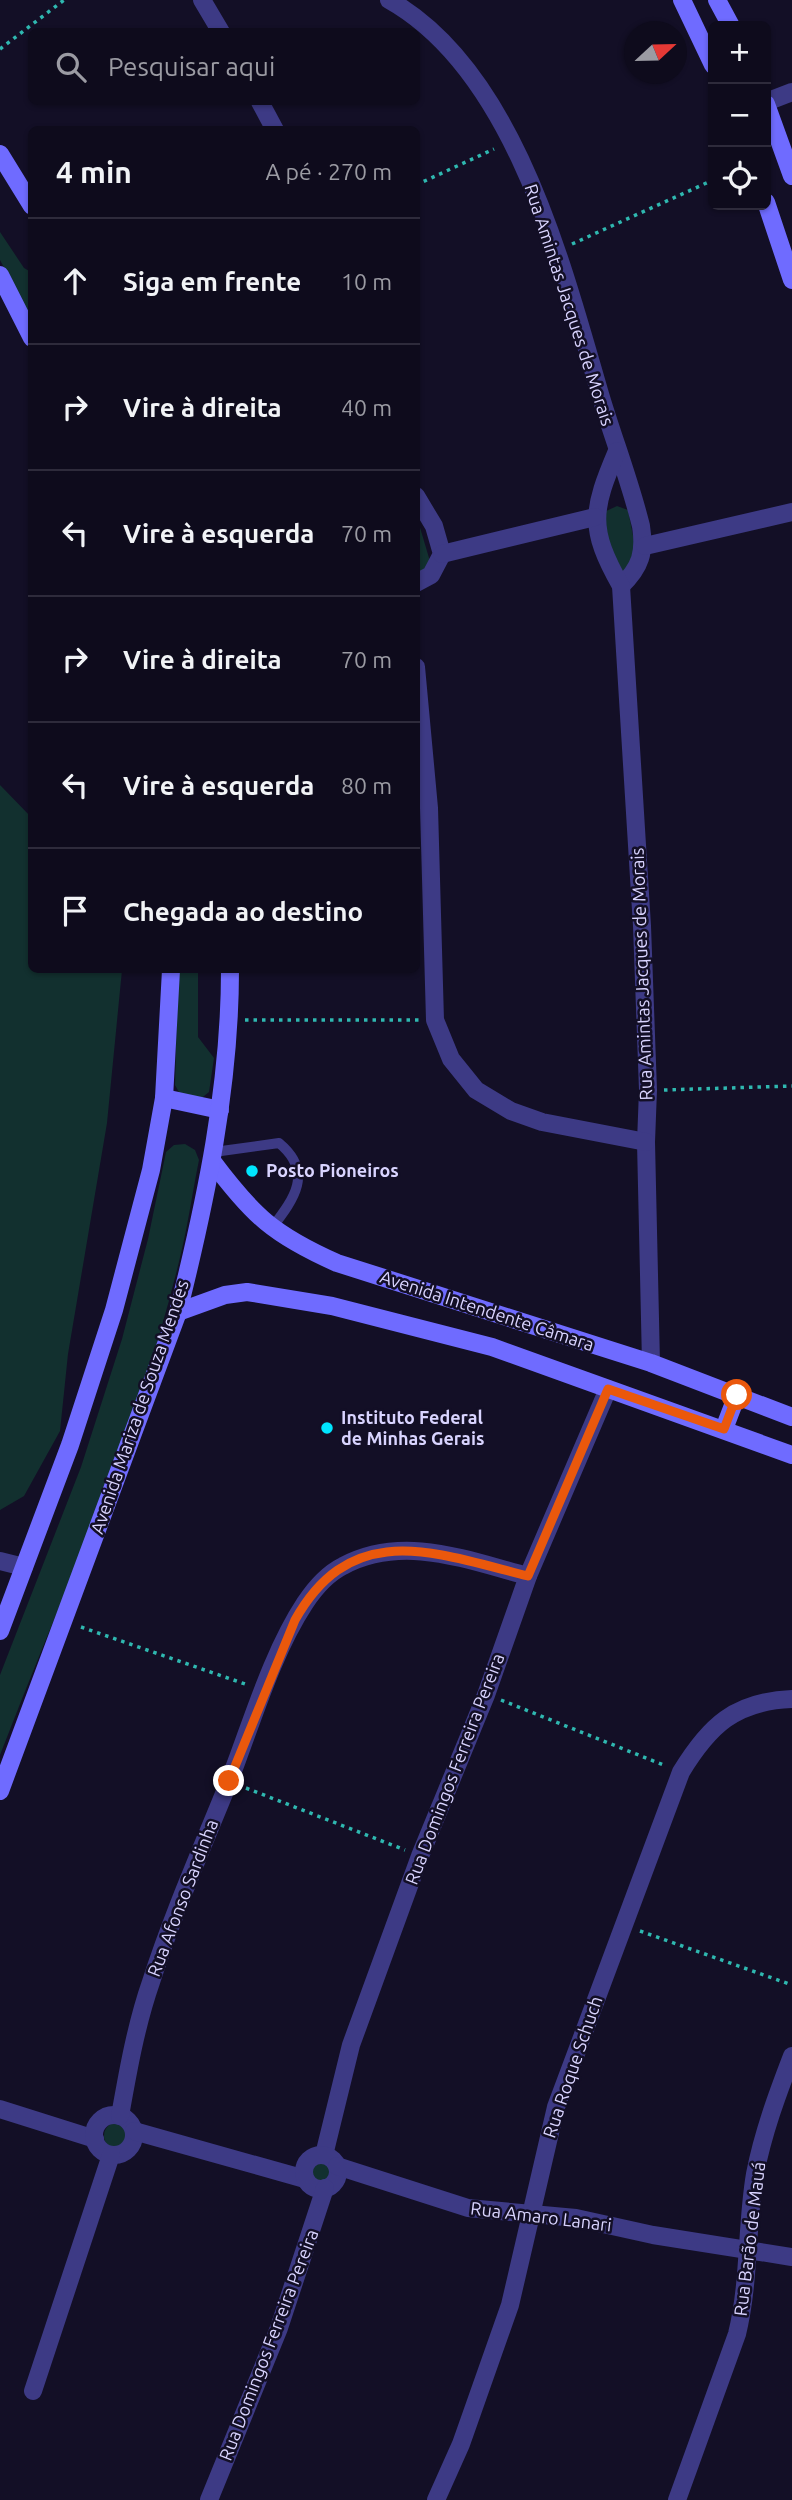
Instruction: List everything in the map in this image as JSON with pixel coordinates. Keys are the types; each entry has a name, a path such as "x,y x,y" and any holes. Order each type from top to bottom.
{"main road":[{"path":"681,0 708,55"},
{"path":"717,0 728,21"},
{"path":"771,117 792,176"},
{"path":"0,154 28,200"},
{"path":"769,210 792,280"},
{"path":"0,275 28,330"},
{"path":"0,1631 70,1446 114,1310 151,1171 164,1098 171,973"},
{"name":"Avenida Mariza de Souza Mendes","path":"0,1791 177,1312 213,1156 230,1020 230,973"},
{"path":"164,1098 220,1110"},
{"name":"Avenida Intendente Câmara","path":"213,1156 238,1195 271,1229 293,1244 337,1263 651,1363 791,1415"},
{"name":"Avenida Intendente Câmara","path":"177,1312 225,1295 247,1292 279,1295 492,1347 792,1455"},
{"path":"492,1347 503,1316"},
{"path":"724,1429 737,1395"}],"street":[{"path":"202,0 219,28"},
{"name":"Rua Amintas Jacques de Morais","path":"389,0 428,26 459,56 485,93 512,141 555,252 637,508 645,546"},
{"path":"771,101 792,92"},
{"path":"262,105 273,126"},
{"name":"Rua Amintas Jacques de Morais","path":"617,451 597,499 595,517 606,557 621,586 642,912 648,1090 646,1142 651,1363"},
{"path":"420,503 434,526 442,554 431,575 420,581"},
{"path":"621,586 638,567 645,546 792,512"},
{"path":"442,554 595,517"},
{"path":"420,710 429,808 435,1020 455,1066 488,1100 542,1122 646,1142"},
{"name":"Rua Domingos Ferreira Pereira","path":"330,2161 351,2045 420,1856 486,1695 528,1576 608,1389"},
{"name":"Rua Afonso Sardinha","path":"120,2116 150,1982 264,1691 305,1603 328,1576 361,1558 392,1549 419,1550 528,1576"},
{"path":"0,1561 24,1567"},
{"name":"Rua Roque Schuch","path":"436,2500 461,2444 510,2305 556,2107 681,1772 705,1735 718,1723 755,1704 792,1699"},
{"name":"Rua Barão de Mauá","path":"677,2500 744,2307 755,2176 764,2134 792,2056"},
{"path":"0,2109 95,2139"},
{"path":"134,2130 130,2147 119,2154 111,2155 100,2149 95,2139 96,2129 101,2121 110,2116 120,2116 134,2130 305,2179 313,2187 325,2188 336,2180 330,2161 307,2162 305,2179"},
{"path":"33,2391 111,2155"},
{"name":"Rua Amaro Lanari","path":"330,2161 447,2203 487,2211 576,2218 685,2241 792,2256"},
{"name":"Rua Domingos Ferreira Pereira","path":"209,2500 290,2298 325,2188"}],"lane":[{"path":"213,1156 279,1143 287,1149 296,1168 299,1185 294,1198 271,1229"}],"path":[{"path":"0,49 64,0"},
{"path":"420,184 512,141"},
{"path":"555,252 708,182"},
{"path":"230,1020 435,1020"},
{"path":"648,1090 792,1086"},
{"path":"64,1621 264,1691"},
{"path":"486,1695 681,1772"},
{"path":"229,1781 420,1856"},
{"path":"625,1925 792,1985"}],"green space":[{"path":"0,232 28,270 28,313 0,260"},
{"path":"617,506 628,510 639,566 636,571 615,573 602,513"},
{"path":"420,528 432,568 420,578"},
{"path":"0,785 28,814 28,973 122,973 107,1123 68,1354 60,1431 24,1496 0,1510"},
{"path":"178,973 198,973 198,1037 214,1058 209,1092 199,1100 181,1096 175,1085"},
{"path":"185,1144 195,1150 199,1160 184,1238 146,1378 100,1505 0,1755 0,1675 81,1467 122,1339 148,1239 166,1152 174,1145"},
{"path":"118,2122 128,2126 132,2136 128,2146 118,2150 108,2146 104,2136 108,2126"},
{"path":"321,2158 331,2162 335,2172 331,2182 321,2186 311,2182 307,2172 311,2162"}],"place":[{"name":"Posto Pioneiros","path":"252,1171"},
{"name":"Instituto Federal de Minhas Gerais","path":"327,1428"}],"route":[{"path":"229,1781 295,1620 316,1588 328,1576 341,1567 377,1552 405,1549 446,1555 528,1576 608,1389 724,1429 737,1395"}]}
